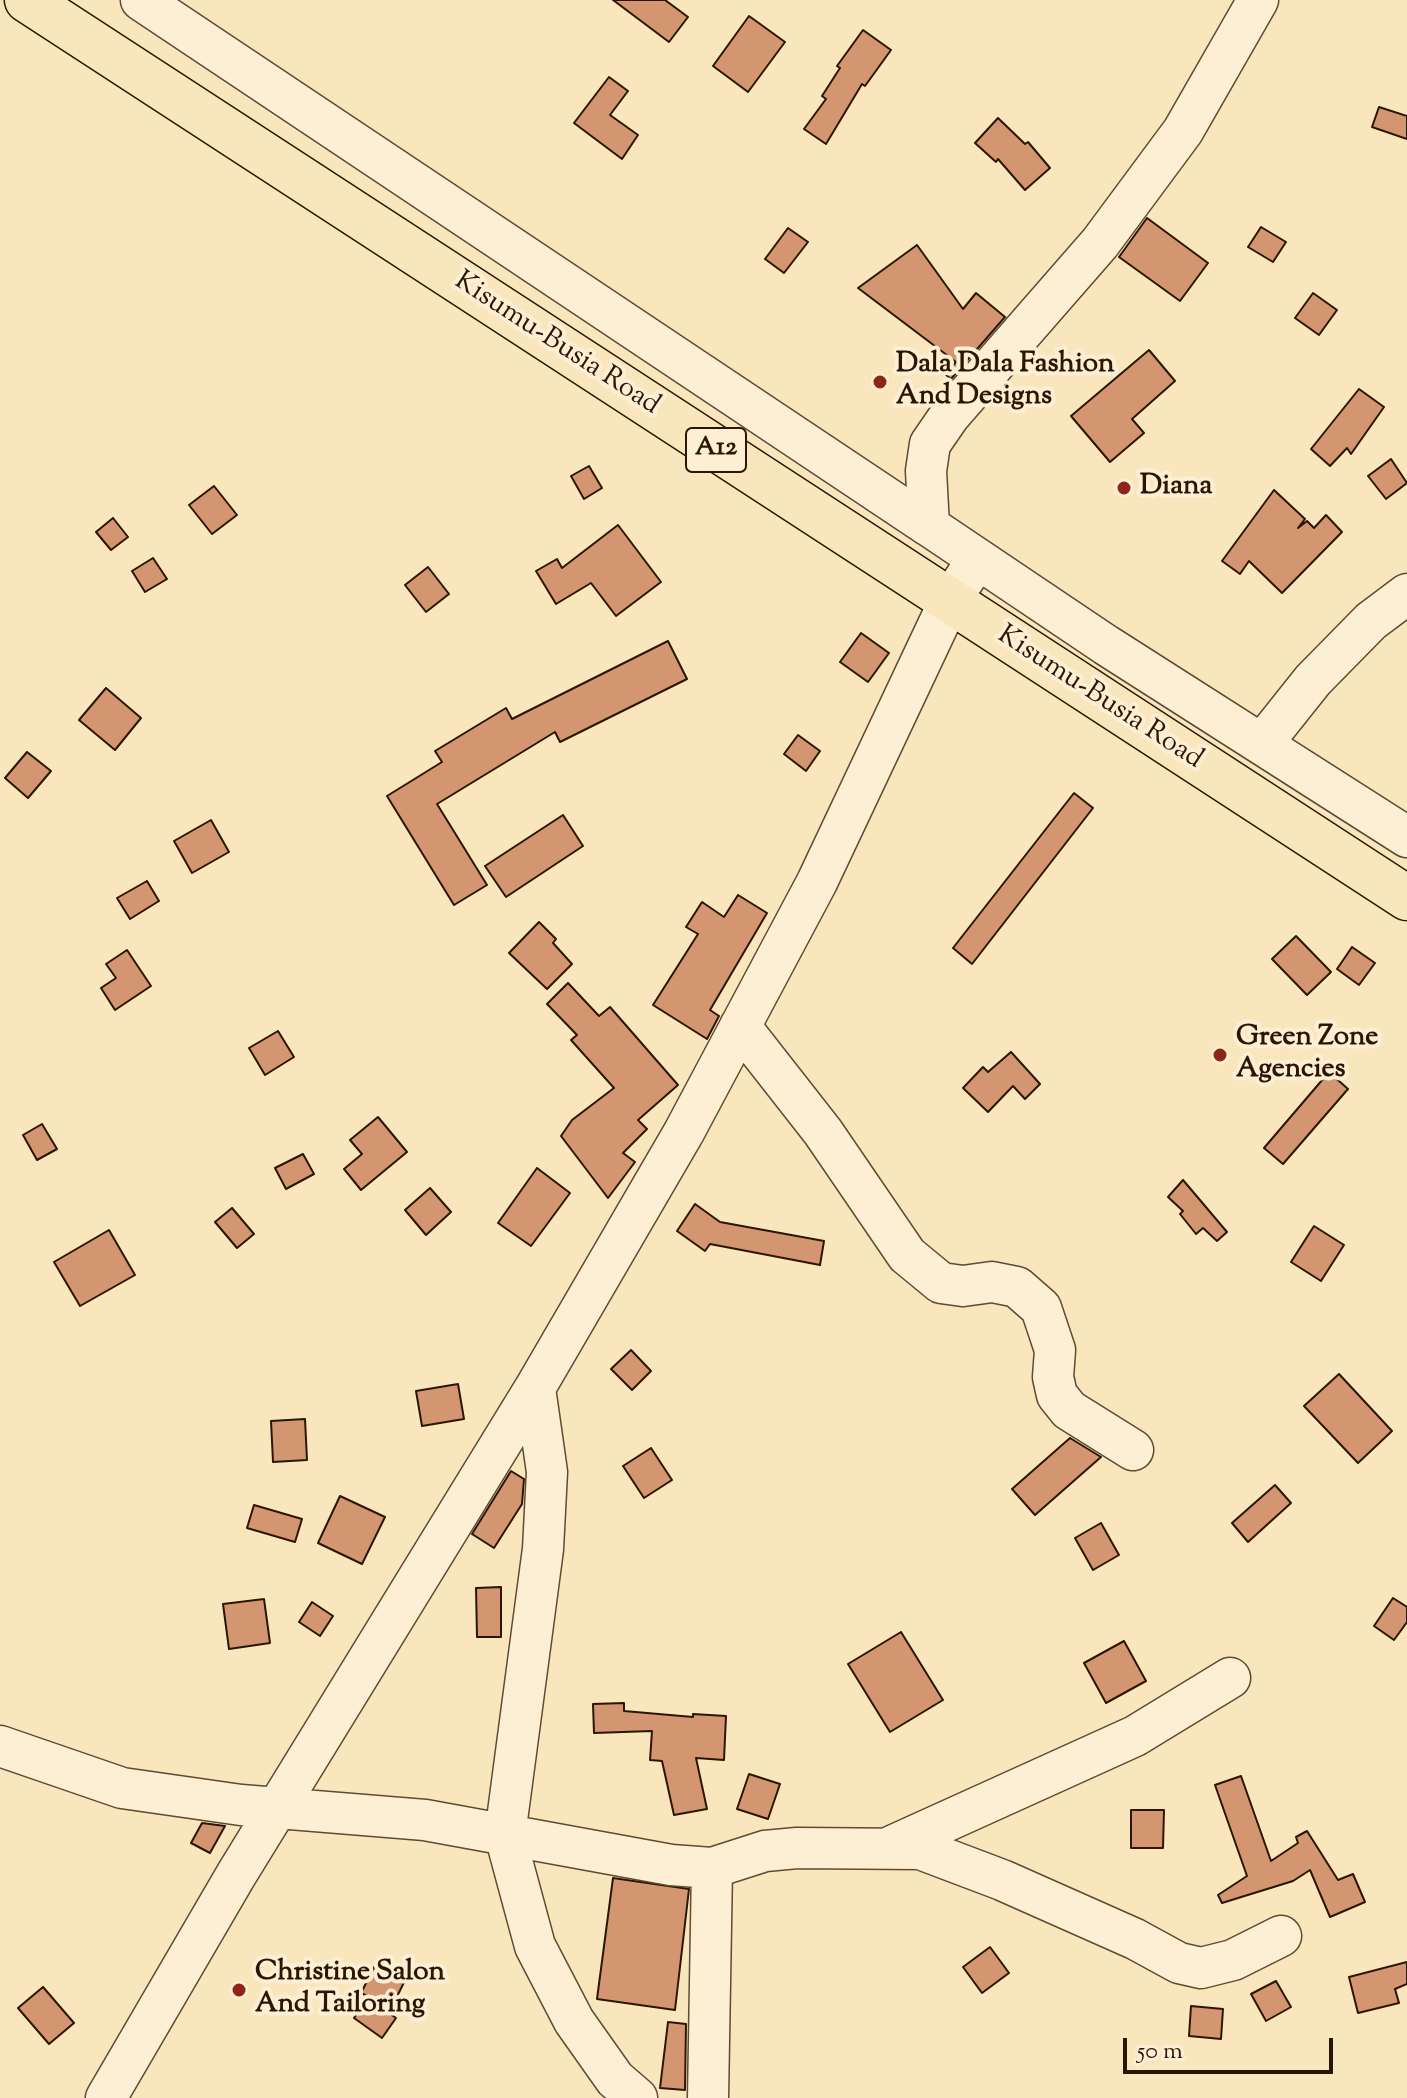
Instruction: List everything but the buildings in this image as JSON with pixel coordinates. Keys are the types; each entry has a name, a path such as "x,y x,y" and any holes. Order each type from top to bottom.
{"highway":[{"name":"Kisumu-Busia Road","path":"27,0 1407,898"}],"street":[{"path":"141,0 977,560 1407,837"},
{"path":"929,526 926,471 930,444 950,415 1100,243 1183,131 1258,0"},
{"path":"106,2098 277,1807 535,1388 684,1132 817,882 949,602 977,560"},
{"path":"1262,744 1313,680 1371,621 1407,594"},
{"path":"740,1026 823,1132 907,1255 941,1283 963,1286 992,1282 1017,1287 1041,1308 1051,1328 1057,1395 1082,1420 1133,1450"},
{"path":"535,1388 547,1472 543,1549 505,1835 535,1946 574,2021 615,2079 637,2098"},
{"path":"892,1846 1135,1736 1230,1678"},
{"path":"0,1746 122,1788 277,1807 425,1820 671,1865 712,1868 765,1851 892,1846 920,1849 950,1858 1135,1939 1179,1963 1201,1968 1233,1960 1281,1936"},
{"path":"708,2098 712,1868"}],"place":[{"name":"Dala Dala Fashion And Designs","path":"880,382"},
{"name":"Diana","path":"1124,488"},
{"name":"Green Zone Agencies","path":"1220,1055"},
{"name":"Christine Salon And Tailoring","path":"239,1990"}]}
